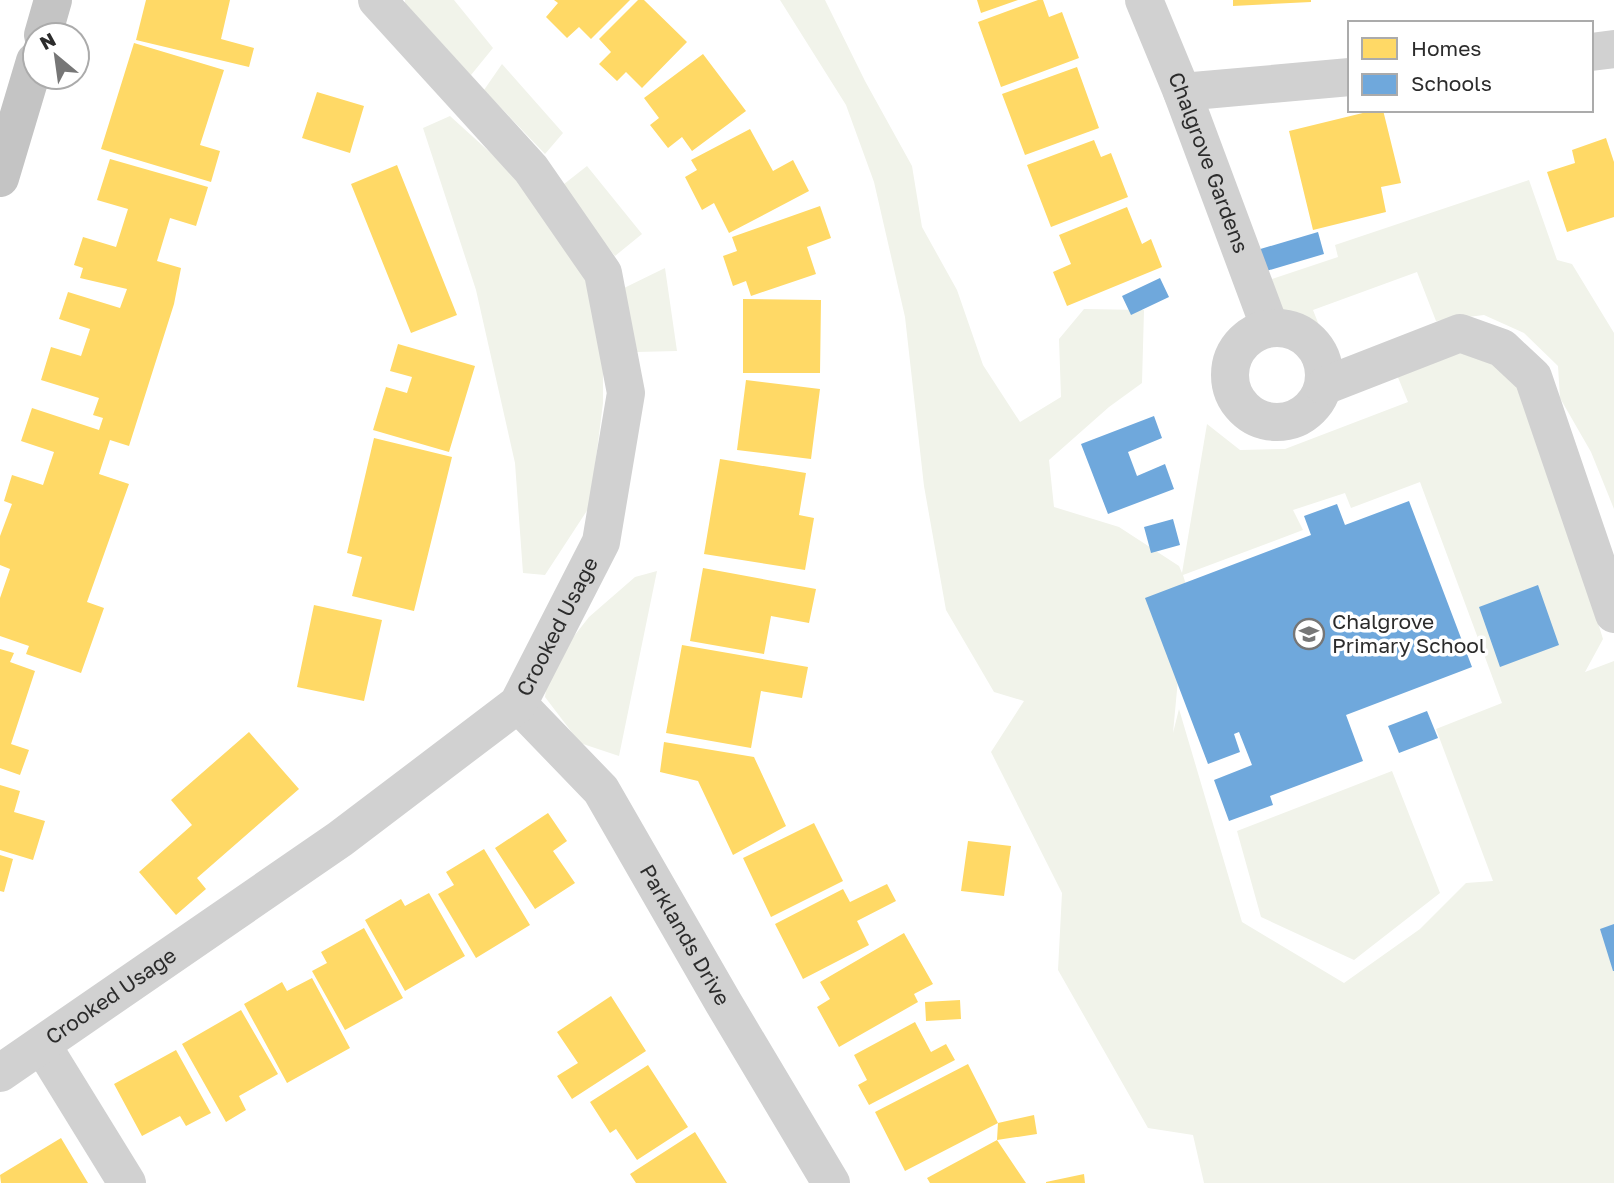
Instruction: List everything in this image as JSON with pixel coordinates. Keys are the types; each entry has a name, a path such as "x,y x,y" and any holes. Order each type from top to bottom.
{"main road":[{"path":"47,21 53,0"},
{"path":"0,178 26,91"}],"street":[{"name":"Crooked Usage","path":"0,1073 340,839 518,704 601,542 626,393 603,273 531,169 377,0"},
{"name":"Chalgrove Gardens","path":"1144,0 1182,92 1270,328"},
{"path":"1593,52 1614,49"},
{"path":"1182,92 1348,77"},
{"path":"1270,328 1295,331 1309,340 1319,353 1324,369 1324,386 1319,398 1309,411 1292,421 1276,423 1258,419 1244,410 1231,391 1229,374 1232,359 1241,344 1255,333 1270,328"},
{"path":"1324,386 1460,332 1502,348 1533,377 1614,614"},
{"name":"Parklands Drive","path":"518,704 601,790 831,1183"},
{"path":"42,1045 127,1183"}],"shaded area":[{"path":"405,0 454,0 493,48 471,75 405,4"},
{"path":"780,0 825,0 865,81 912,166 922,227 957,290 983,365 1020,422 1061,397 1059,339 1084,309 1144,310 1142,383 1109,407 1049,460 1054,507 1119,527 1179,566 1182,573 1207,424 1240,450 1285,449 1408,402 1395,370 1453,350 1492,363 1525,387 1603,639 1585,672 1614,661 1614,1183 1204,1183 1193,1135 1148,1128 1058,970 1062,893 991,752 1024,701 994,692 946,610 924,486 905,317 874,182 846,105","holes":["1420,482 1502,703 1436,729 1493,881 1466,883 1420,929 1344,983 1242,922 1179,709 1173,733 1181,647 1190,598 1183,575 1303,530 1293,510 1345,493 1351,508"]},
{"path":"502,64 563,133 545,154 484,90"},
{"path":"450,116 514,174 576,249 603,327 603,403 590,506 545,575 523,573 515,463 476,290 423,128"},
{"path":"587,166 642,234 615,256 559,188"},
{"path":"1529,180 1557,260 1572,264 1614,333 1614,509 1591,452 1560,398 1558,366 1524,333 1484,315 1436,321 1417,272 1313,310 1324,338 1282,315 1272,279 1338,257 1335,245"},
{"path":"665,268 677,351 637,352 622,289"},
{"path":"657,571 619,756 580,743 545,697 549,668 589,617 635,577"},
{"path":"1392,771 1440,893 1354,960 1261,917 1237,831"}],"building: Homes":[{"path":"146,0 230,0 221,39 254,48 249,67 136,40"},
{"path":"554,0 630,0 591,39 579,27 567,38 546,17 558,3"},
{"path":"638,0 644,0 687,42 642,88 626,72 617,81 599,64 611,52 599,39"},
{"path":"977,0 1018,0 981,13"},
{"path":"1043,0 1049,17 1062,12 1079,58 1001,87 978,22"},
{"path":"1233,0 1311,0 1311,2 1233,6"},
{"path":"134,43 224,70 200,145 220,151 211,182 101,149"},
{"path":"703,54 746,111 692,151 682,137 668,148 650,125 659,118 644,98"},
{"path":"1077,67 1099,128 1025,155 1002,94"},
{"path":"317,92 364,106 350,153 302,138"},
{"path":"1367,112 1383,112 1401,183 1381,187 1386,212 1313,230 1289,131"},
{"path":"750,129 773,171 793,160 809,191 729,233 714,203 702,210 685,177 697,170 691,160"},
{"path":"1606,138 1614,162 1614,217 1567,232 1547,172 1575,163 1572,150"},
{"path":"1094,140 1101,157 1111,153 1128,197 1051,227 1027,165"},
{"path":"110,159 208,187 196,226 170,218 157,261 181,268 174,304 129,446 110,440 99,474 129,484 87,602 104,608 81,673 26,654 29,646 0,636 0,598 10,569 0,565 0,536 12,504 4,501 12,475 43,485 54,452 21,441 32,408 99,430 103,418 93,415 99,398 41,380 51,347 81,356 90,329 59,319 68,292 120,308 127,289 80,278 83,268 74,265 83,237 116,247 128,209 97,200"},
{"path":"397,165 457,315 411,333 351,184"},
{"path":"820,206 831,238 807,247 816,274 751,296 746,281 733,286 723,256 737,251 732,237"},
{"path":"1127,207 1142,244 1151,239 1162,267 1067,306 1053,272 1071,264 1059,235"},
{"path":"743,299 821,300 820,373 743,373"},
{"path":"398,344 475,366 449,452 373,430 386,387 407,393 412,377 390,371"},
{"path":"746,380 820,389 811,459 737,450"},
{"path":"374,438 452,457 414,611 352,596 362,557 347,553"},
{"path":"720,459 806,473 799,515 814,518 805,570 704,554"},
{"path":"703,568 816,589 809,623 771,616 764,654 690,641"},
{"path":"314,605 382,620 364,701 297,687"},
{"path":"682,645 808,667 802,698 761,691 751,748 666,733"},
{"path":"0,649 14,653 10,662 35,671 11,744 29,750 20,775 0,768"},
{"path":"249,732 299,789 197,878 206,889 176,915 139,872 192,825 171,800"},
{"path":"664,742 754,757 786,826 733,855 698,781 660,772"},
{"path":"0,785 20,791 14,812 45,821 33,860 0,850"},
{"path":"548,813 567,841 553,851 575,883 535,909 495,848"},
{"path":"814,823 843,881 771,917 743,858"},
{"path":"968,841 1011,846 1004,896 961,891"},
{"path":"484,849 530,925 476,958 438,894 454,885 446,872"},
{"path":"0,855 13,859 4,892 0,891"},
{"path":"887,884 896,901 857,921 869,945 803,979 775,924 843,889 850,902"},
{"path":"429,893 465,956 405,991 365,920 401,899 405,906"},
{"path":"364,928 403,998 345,1030 312,971 327,963 321,952"},
{"path":"904,933 933,984 914,994 918,1002 839,1047 817,1007 830,999 820,982"},
{"path":"312,978 350,1048 287,1083 244,1004 282,982 287,991"},
{"path":"611,996 646,1051 572,1099 557,1076 578,1063 557,1032"},
{"path":"960,1000 961,1019 926,1021 925,1002"},
{"path":"241,1010 278,1074 239,1096 246,1110 226,1122 182,1044"},
{"path":"915,1022 931,1052 946,1044 955,1060 869,1105 858,1085 867,1080 854,1055"},
{"path":"176,1050 211,1113 186,1126 180,1116 142,1136 114,1084"},
{"path":"968,1064 998,1123 905,1171 875,1112"},
{"path":"648,1065 688,1127 637,1160 616,1129 610,1133 590,1102"},
{"path":"1034,1115 1037,1134 997,1140 998,1123"},
{"path":"695,1132 727,1183 636,1183 630,1174"},
{"path":"61,1138 88,1183 1,1183 0,1175"},
{"path":"997,1140 1026,1183 930,1183 927,1178"},
{"path":"1084,1174 1085,1183 1046,1183 1046,1182"}],"building: Schools":[{"path":"1318,232 1324,254 1263,272 1257,250"},
{"path":"1160,278 1169,297 1131,315 1122,296"},
{"path":"1154,416 1162,438 1128,452 1137,476 1165,464 1174,489 1108,514 1081,444"},
{"path":"1409,501 1472,667 1346,715 1363,761 1270,796 1273,805 1229,821 1214,780 1252,765 1239,732 1234,734 1240,752 1208,764 1145,598 1311,535 1304,516 1337,504 1345,525"},
{"path":"1173,519 1180,545 1151,553 1144,527"},
{"path":"1538,585 1559,645 1500,667 1479,607"},
{"path":"1427,711 1438,738 1399,753 1388,726"},
{"path":"1614,924 1614,971 1613,971 1600,929"}],"place":[{"name":"Chalgrove Primary School","path":"1309,634"}]}
